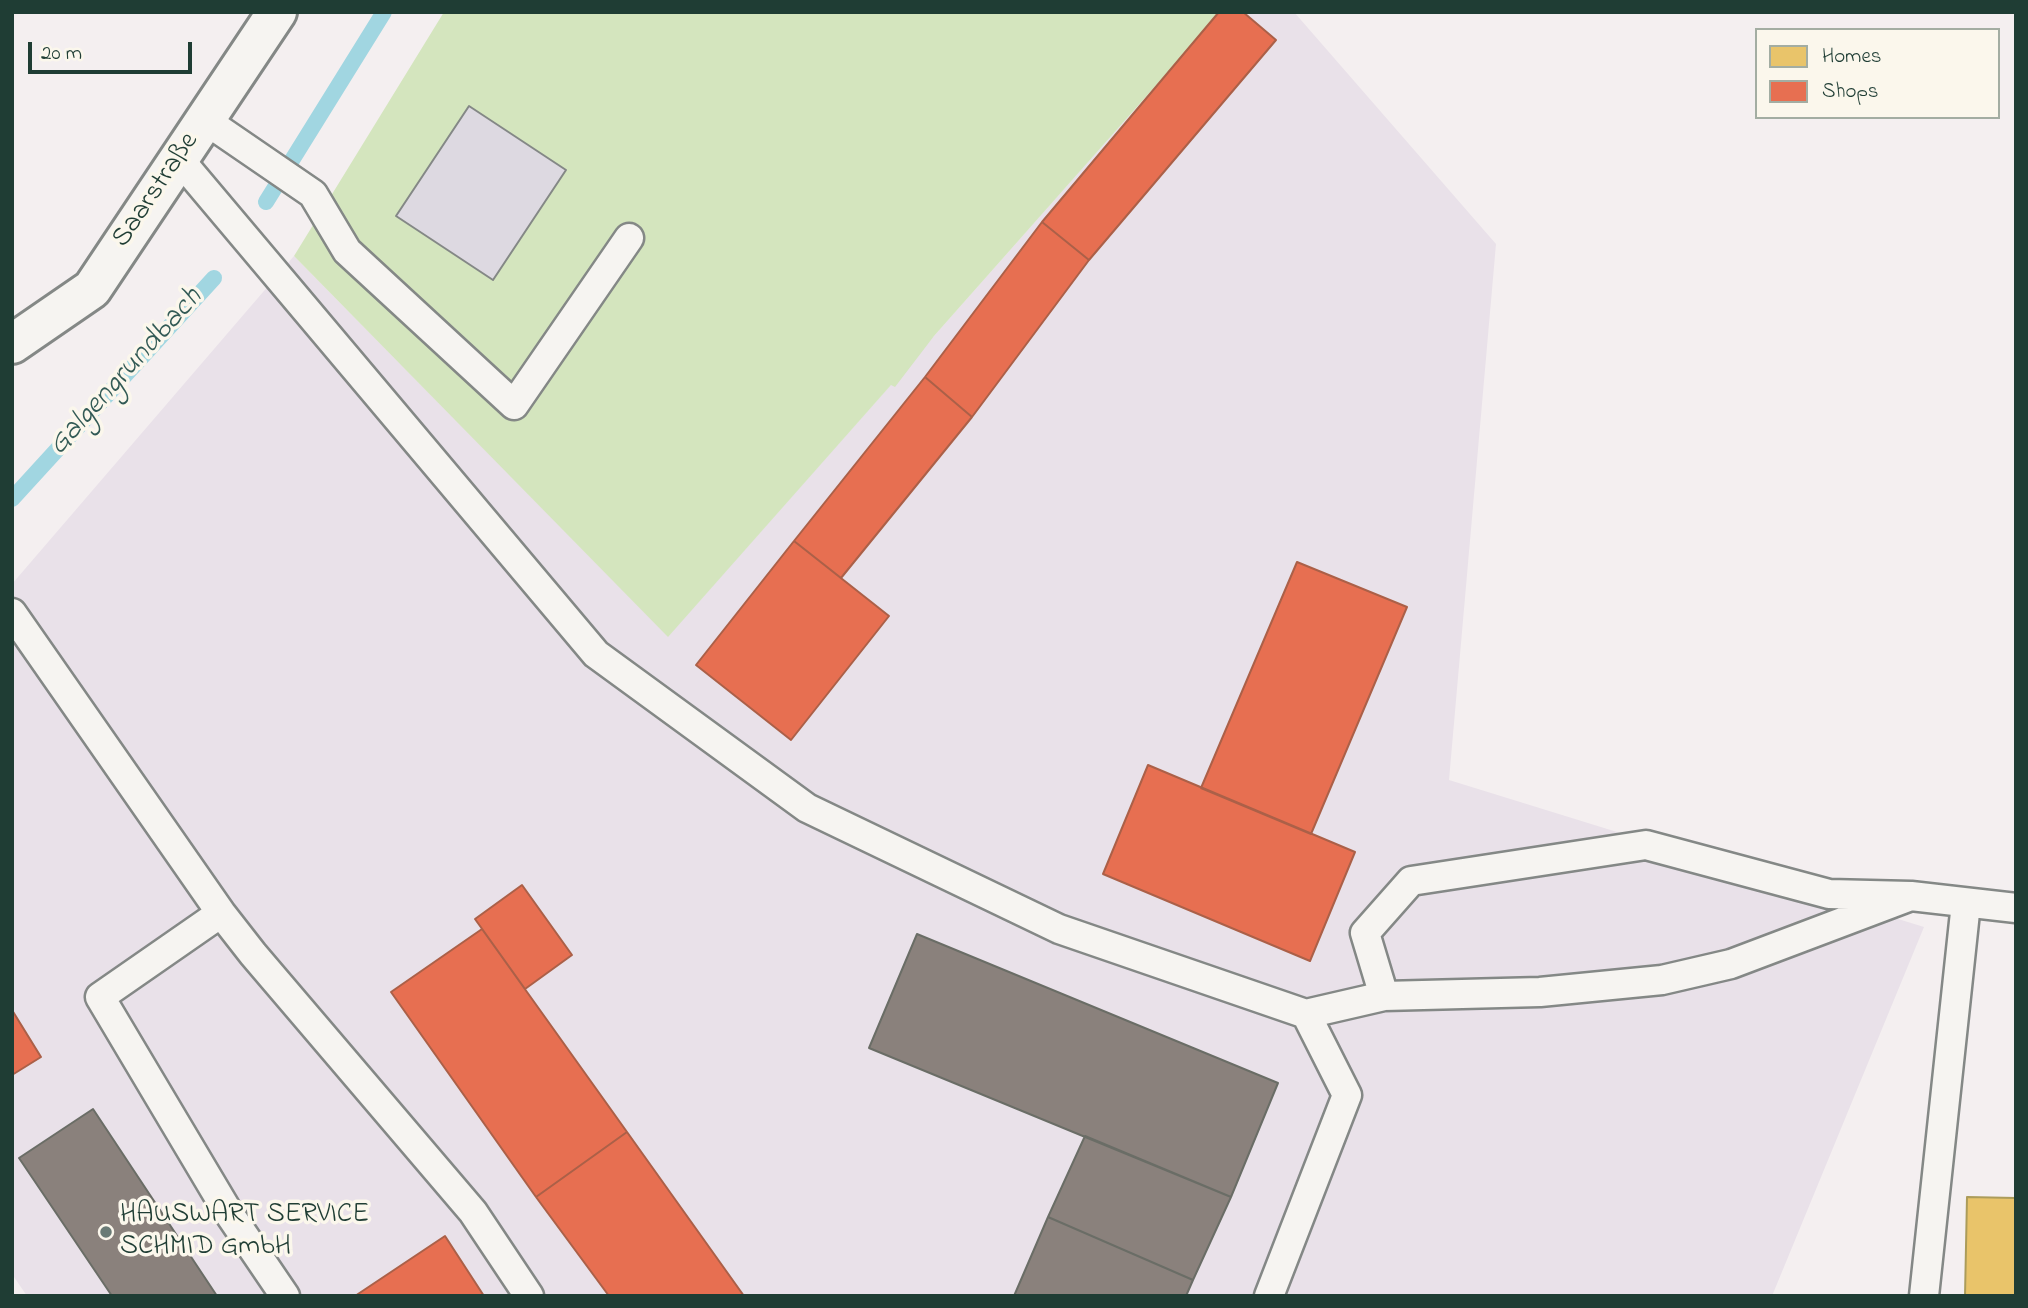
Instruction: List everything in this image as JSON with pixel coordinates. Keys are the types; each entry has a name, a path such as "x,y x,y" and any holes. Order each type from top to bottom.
{"street":[{"name":"Saarstraße","path":"12,344 92,289 277,12"}],"lane":[{"path":"205,120 313,194 347,251 513,405 629,238"},
{"path":"179,159 596,654 807,808 1059,929 1306,1014 1384,996 1540,992 1662,980 1731,964 1911,896"},
{"path":"12,613 221,913 473,1212 529,1296"},
{"path":"1384,996 1365,933 1411,881 1646,845 1829,894 1911,896 2016,908"},
{"path":"1924,1296 1966,903"},
{"path":"221,913 100,997 228,1212 285,1296"},
{"path":"1269,1296 1347,1095 1306,1014"}],"shaded area":[{"path":"1221,12 1294,12 1496,244 1449,780 1924,927 1772,1296 27,1296 12,1274 12,584 294,256 668,636"}],"green space":[{"path":"444,12 1221,12 934,336 895,387 891,385 668,637 294,256"}],"building: Homes":[{"path":"1967,1197 2016,1198 2016,1296 1965,1296"}],"building: Shops":[{"path":"1219,12 1243,12 1276,40 1089,260 1042,222"},
{"path":"1042,222 1089,260 972,417 925,377"},
{"path":"925,377 972,417 841,578 794,541"},
{"path":"794,541 889,616 791,740 696,665"},
{"path":"1297,562 1407,607 1311,834 1201,788"},
{"path":"1148,765 1355,852 1310,961 1103,874"},
{"path":"522,885 572,955 525,989 475,919"},
{"path":"482,929 627,1132 536,1197 391,992"},
{"path":"12,1010 41,1057 12,1075"},
{"path":"627,1132 744,1296 609,1296 536,1197"},
{"path":"445,1236 484,1296 355,1296"}],"building: Industry":[{"path":"917,934 1278,1083 1231,1197 869,1048"},
{"path":"93,1109 217,1296 112,1296 19,1158"},
{"path":"1085,1136 1231,1197 1193,1280 1048,1217"},
{"path":"1048,1217 1193,1280 1186,1296 1014,1296"}],"building: Other":[{"path":"469,106 566,170 493,280 396,216"}],"waterway":[{"name":"Galgengrundbach","path":"266,202 384,12"},
{"name":"Galgengrundbach","path":"12,499 214,278"}],"place":[{"name":"HAUSWART SERVICE SCHMID GmbH","path":"106,1232"}]}
